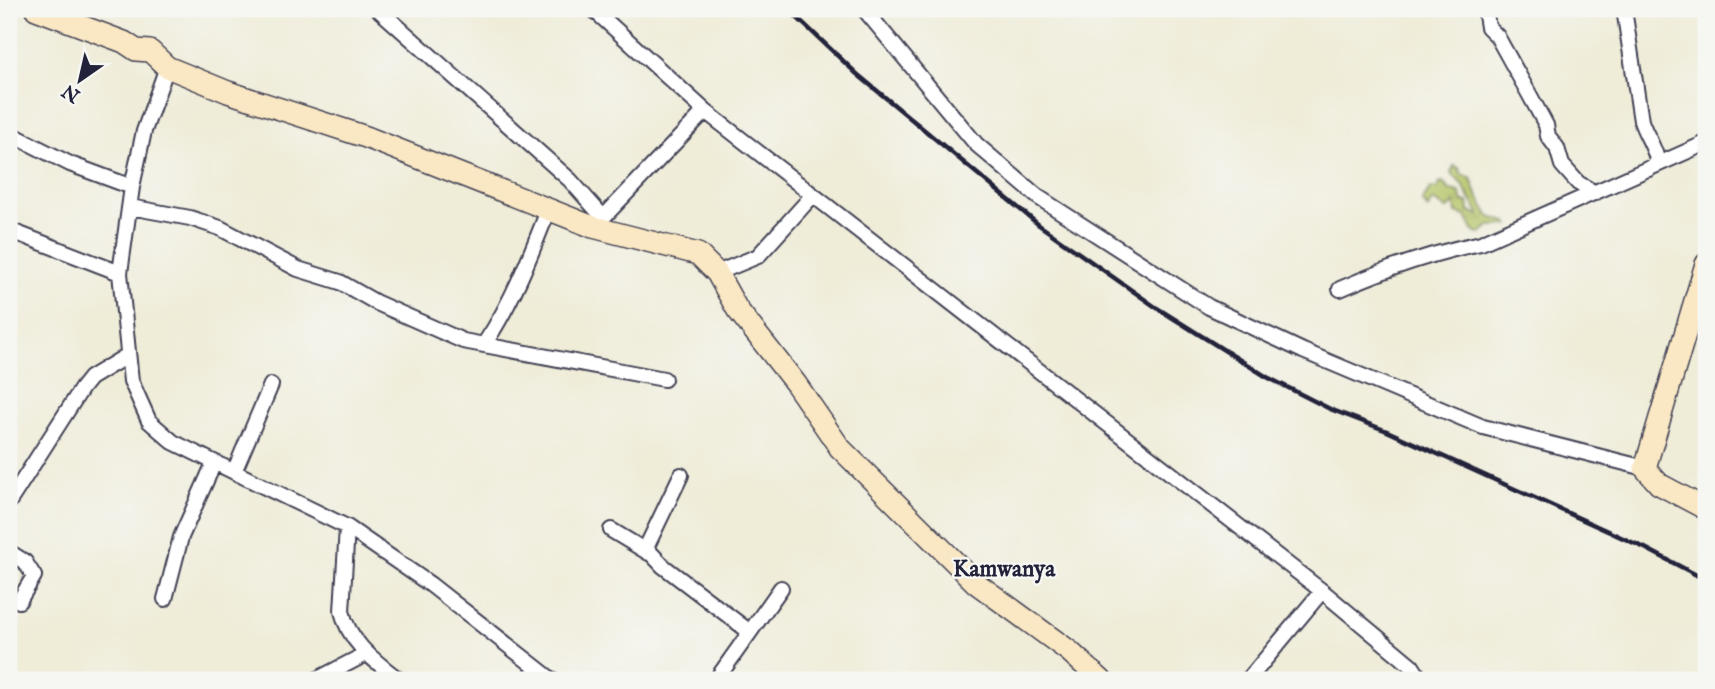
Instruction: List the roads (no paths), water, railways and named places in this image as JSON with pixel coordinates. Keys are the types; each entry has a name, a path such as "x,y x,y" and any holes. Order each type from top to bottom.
{"main road":[{"path":"50,12 124,42 136,50 150,51 167,67 228,92 366,137 549,208 698,254 717,273 737,309 796,384 840,448 976,583 1069,651 1101,680"},
{"path":"1706,264 1645,468 1664,488 1706,509"}],"street":[{"path":"378,9 570,180 598,222 705,111"},
{"path":"593,9 705,111 1322,591 1412,666 1421,680"},
{"path":"864,9 976,144 1022,184 1209,307 1304,351 1483,427 1645,468"},
{"path":"1485,9 1488,27 1497,36 1546,125 1548,136 1557,148 1562,165 1578,183 1595,193"},
{"path":"1624,9 1641,121 1646,137 1656,148 1658,163 1644,171"},
{"path":"167,67 144,131 132,187 120,273 131,381 149,421 173,442 347,527 431,585 552,680"},
{"path":"9,133 70,164 132,187"},
{"path":"1340,289 1391,267 1443,250 1481,243 1706,143"},
{"path":"717,273 758,256 813,195"},
{"path":"130,207 190,218 220,228 298,269 340,282 463,341 485,343 496,348 664,379"},
{"path":"485,343 524,272 549,208"},
{"path":"9,230 120,273"},
{"path":"9,502 90,378 128,355"},
{"path":"234,472 271,385"},
{"path":"165,599 181,537 214,463"},
{"path":"9,484 26,474"},
{"path":"649,553 647,544 681,475"},
{"path":"347,527 342,611 351,634 366,654 399,680"},
{"path":"611,530 649,553 750,632"},
{"path":"9,552 25,562 34,576 19,601"},
{"path":"716,680 781,588"},
{"path":"1248,680 1322,591"},
{"path":"316,680 366,654"}],"railway":[{"path":"788,9 857,74 1039,225 1157,308 1267,377 1330,409 1387,431 1645,548 1706,580"}],"district":[{"name":"Kamwanya","path":"1004,568"}]}
